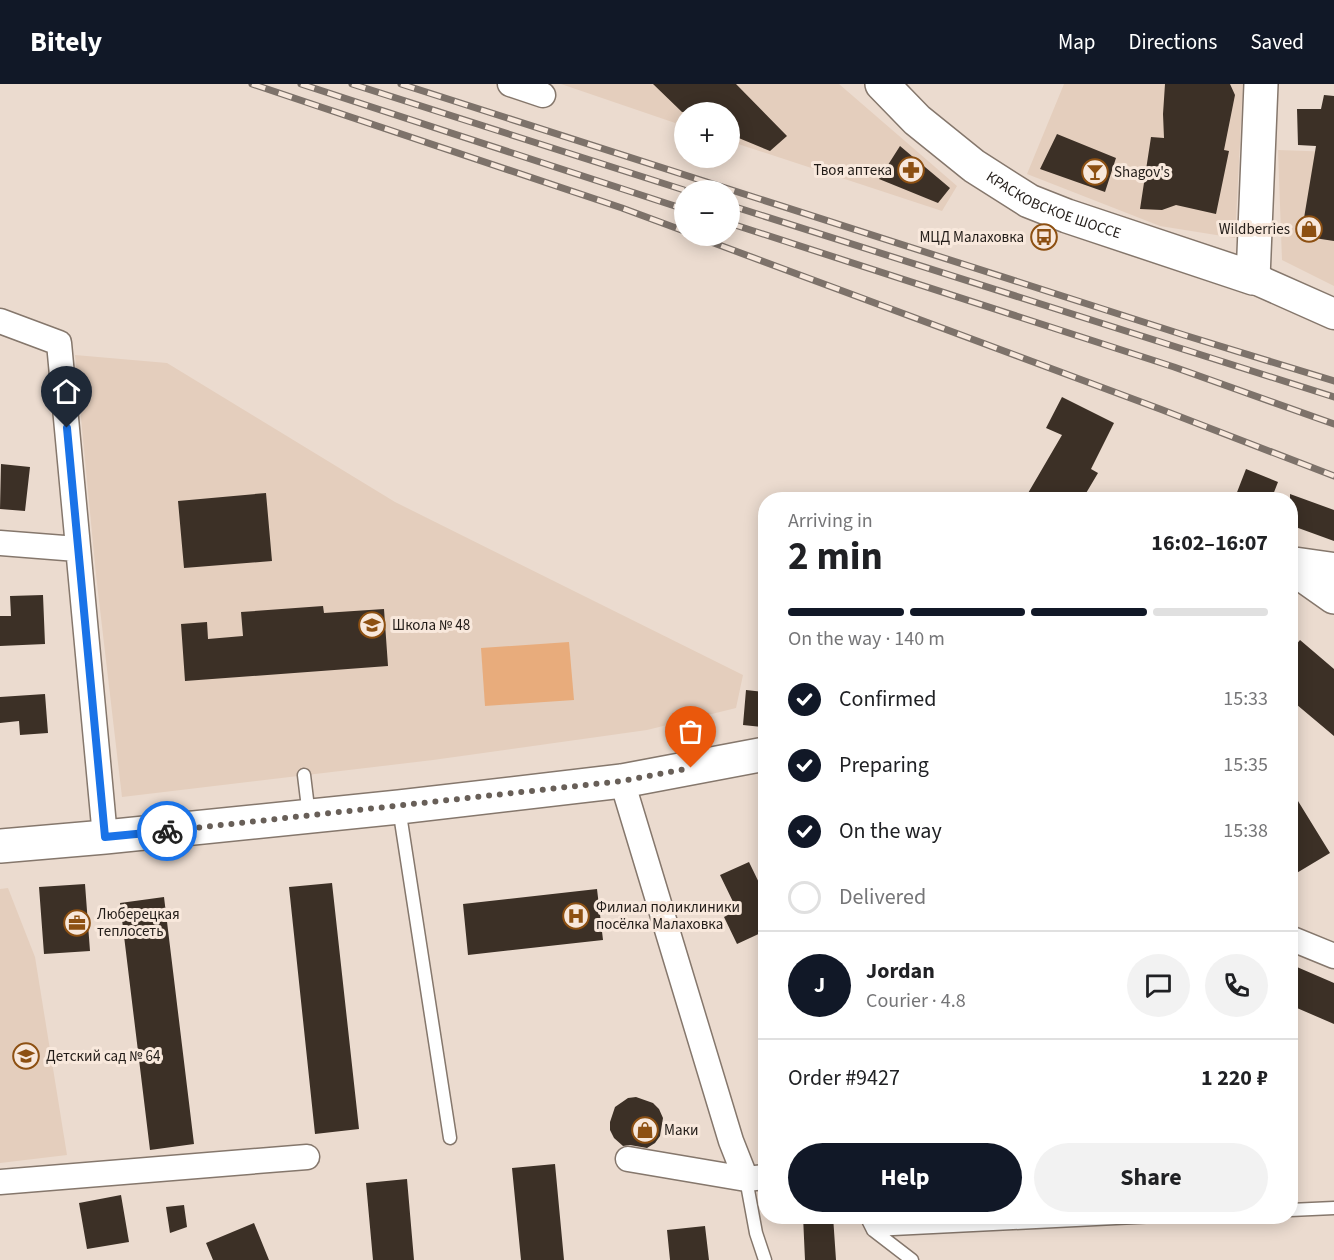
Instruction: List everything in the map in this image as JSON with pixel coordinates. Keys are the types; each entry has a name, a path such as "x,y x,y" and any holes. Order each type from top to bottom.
{"main road":[{"name":"КРАСКОВСКОЕ ШОССЕ","path":"882,84 917,120 974,166 1029,201 1067,216 1253,278"},
{"path":"1253,278 1261,84"},
{"path":"1298,572 1334,597"},
{"path":"0,846 399,807 622,781 758,755"}],"street":[{"path":"510,84 543,95"},
{"path":"1253,278 1334,314"},
{"path":"0,321 59,344 105,837"},
{"path":"0,543 77,549"},
{"path":"1298,561 1334,566"},
{"path":"622,781 731,1141 755,1178"},
{"path":"1298,941 1334,956"},
{"path":"0,1182 307,1156"},
{"path":"628,1159 755,1178"}],"lane":[{"path":"304,775 309,816"},
{"path":"399,807 450,1138"},
{"path":"755,1178 756,1233 765,1260"},
{"path":"1298,1210 1334,1208"},
{"path":"870,1224 873,1230 912,1260"},
{"path":"873,1230 994,1224"}],"shaded area":[{"path":"561,84 839,84 957,186 942,211 740,145 740,102 674,102 674,123"},
{"path":"1064,84 1243,84 1235,238 1160,226 1027,174"},
{"path":"1278,150 1334,152 1334,286 1282,260"},
{"name":"Школа № 48","path":"75,355 167,363 395,502 743,675 736,708 647,730 433,760 122,797 96,575"},
{"path":"569,642 574,700 485,706 481,648"},
{"name":"Детский сад № 64","path":"8,888 35,957 67,1155 0,1163 0,889"}],"building":[{"path":"653,84 736,84 787,136 770,151 740,139 740,102 674,102 674,104"},
{"path":"1165,84 1230,84 1235,95 1224,150 1229,151 1216,214 1176,205 1162,210 1140,209 1151,137 1164,138"},
{"path":"1324,95 1334,96 1334,241 1301,236 1316,146 1298,145 1297,109 1321,109"},
{"path":"1057,134 1116,158 1105,192 1040,169"},
{"path":"900,146 950,188 938,203 879,179"},
{"path":"1062,397 1114,423 1091,469 1098,473 1087,492 1029,492 1062,435 1046,428"},
{"path":"1,464 30,467 25,511 0,509"},
{"path":"1246,469 1278,482 1274,492 1237,492"},
{"path":"266,493 272,561 184,568 178,501"},
{"path":"1298,497 1334,510 1334,541 1298,528"},
{"path":"43,595 45,644 0,646 0,616 11,616 10,596"},
{"path":"323,606 324,613 384,609 388,666 185,681 181,624 207,622 208,639 243,636 241,612"},
{"path":"1300,640 1334,669 1334,736 1298,706 1298,642"},
{"path":"746,690 758,691 758,727 743,725"},
{"path":"45,694 48,733 20,735 19,721 0,723 0,697"},
{"path":"1298,801 1330,853 1298,872"},
{"path":"749,862 758,881 758,934 737,944 724,917 737,910 720,875"},
{"path":"332,883 359,1129 315,1134 289,887"},
{"path":"85,884 90,951 44,954 39,887"},
{"path":"597,889 603,940 468,955 463,904"},
{"path":"164,897 194,1144 150,1150 120,903"},
{"path":"1298,967 1334,983 1334,1024 1298,1008"},
{"path":"636,1097 653,1103 663,1118 660,1136 647,1148 623,1146 614,1138 610,1130 615,1107 628,1098"},
{"path":"555,1164 564,1260 521,1260 512,1168"},
{"path":"407,1179 414,1260 373,1260 366,1183"},
{"path":"121,1195 129,1242 87,1249 79,1203"},
{"path":"184,1205 187,1227 170,1233 166,1207"},
{"path":"254,1223 269,1260 213,1260 206,1243"},
{"path":"803,1224 834,1224 836,1260 805,1260"},
{"path":"705,1226 709,1260 670,1260 667,1230"}],"railway":[{"path":"252,84 674,227"},
{"path":"301,84 674,206"},
{"path":"352,84 674,187"},
{"path":"401,84 1334,381"},
{"path":"740,208 1334,397"},
{"path":"740,227 1174,367 1334,424"},
{"path":"722,246 1334,476"}],"way so far":[{"path":"167,831 622,781 691,768"}],"place":[{"name":"Твоя аптека","path":"911,170"},
{"name":"Shagov's","path":"1095,172"},
{"name":"Wildberries","path":"1309,229"},
{"name":"МЦД Малаховка","path":"1044,237"},
{"name":"Школа № 48","path":"372,625"},
{"name":"Филиал поликлиники посёлка Малаховка","path":"576,916"},
{"name":"Люберецкая теплосеть","path":"77,923"},
{"name":"Детский сад № 64","path":"26,1056"},
{"name":"Маки","path":"645,1130"}],"route":[{"path":"67,428 105,837 167,831"}]}
